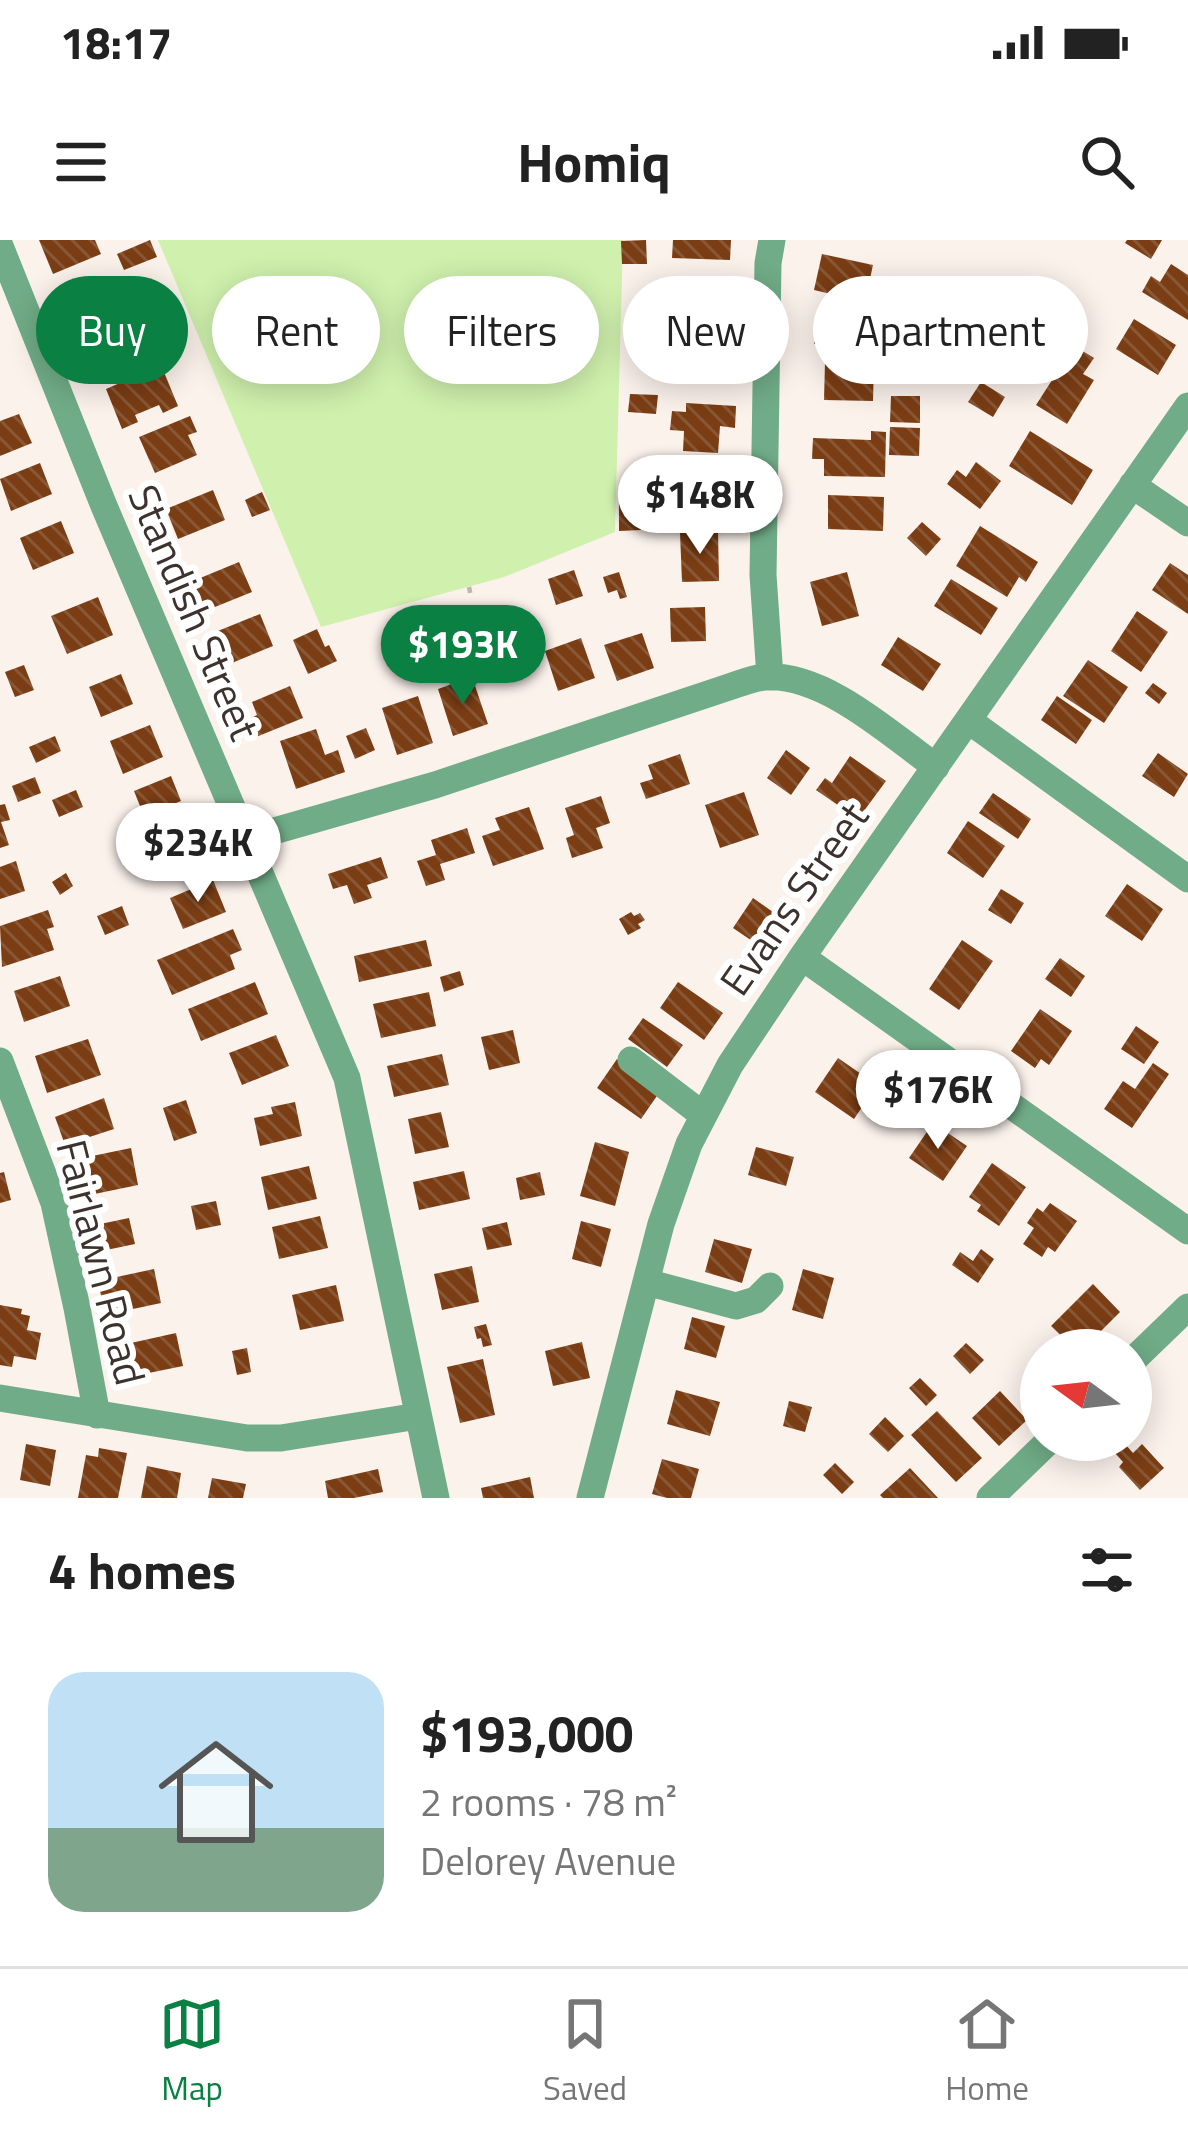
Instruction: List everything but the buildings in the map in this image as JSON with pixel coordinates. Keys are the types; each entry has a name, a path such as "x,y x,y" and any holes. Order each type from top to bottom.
{"street":[{"path":"770,676 763,575 772,240"},
{"name":"Standish Street","path":"0,245 104,506 347,1078 436,1498"},
{"name":"Evans Street","path":"590,1498 672,1191 703,1115 748,1036 1188,406"},
{"path":"1132,485 1188,523"},
{"path":"246,839 435,784 770,676 797,680 834,695 936,767"},
{"path":"968,720 1188,878"},
{"path":"802,958 1188,1231"},
{"path":"631,1060 703,1115"},
{"name":"Fairlawn Road","path":"0,1061 7,1095 53,1203 97,1415"},
{"path":"646,1282 736,1306 756,1300 770,1286"},
{"path":"1152,1342 1188,1307"},
{"path":"0,1398 247,1438 280,1438 418,1416"},
{"path":"990,1498 1028,1461"}],"path":[{"path":"469,587 472,601"}],"green space":[{"path":"158,240 623,240 615,532 504,577 321,627 219,384 380,384 380,276 212,276 212,368 188,311 188,276 173,276"}]}
